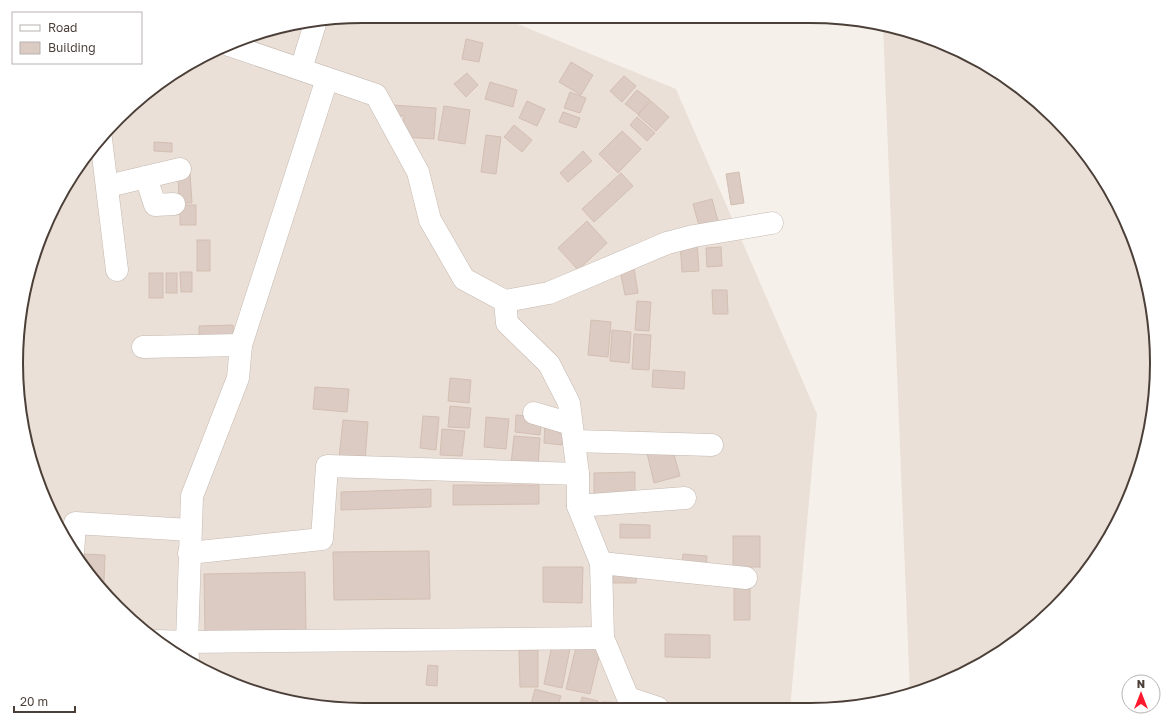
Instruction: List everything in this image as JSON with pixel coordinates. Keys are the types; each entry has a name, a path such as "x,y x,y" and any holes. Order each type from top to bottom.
{"street":[{"path":"301,70 314,27"},
{"path":"237,48 376,95 418,172 430,220 464,279 504,301 549,294 667,243 694,236 772,223"},
{"path":"187,651 192,496 238,378 241,345 327,79"},
{"path":"102,145 117,270"},
{"path":"108,186 180,169"},
{"path":"146,177 155,205 174,204"},
{"path":"504,301 507,324 549,364 569,403 578,474 578,506 601,563 603,638 628,698 643,703"},
{"path":"143,348 241,345"},
{"path":"534,413 572,432 712,445"},
{"path":"189,553 322,539 326,466 578,474"},
{"path":"578,506 685,498"},
{"path":"74,541 75,522 190,530"},
{"path":"601,563 746,578"},
{"path":"177,648 187,651 603,638"}],"shaded area":[{"path":"363,23 516,23 676,89 817,414 791,703 363,703 319,700 254,685 213,668 193,657 174,646 139,619 107,587 93,570 80,552 58,513 41,472 35,451 26,407 24,385 23,363 26,319 41,254 58,213 80,174 107,139 139,107 174,80 213,58 254,41 319,26"},
{"path":"883,32 919,41 940,49 960,58 999,80 1034,107 1066,139 1080,156 1093,174 1115,213 1132,254 1147,319 1150,363 1147,407 1132,472 1115,513 1093,552 1080,570 1066,587 1034,619 999,646 960,668 910,688"}],"building":[{"path":"466,39 483,43 479,62 462,59"},
{"path":"571,62 593,75 581,95 559,82"},
{"path":"467,73 478,85 466,97 454,84"},
{"path":"624,76 636,86 622,102 610,91"},
{"path":"490,82 517,90 513,107 485,99"},
{"path":"637,90 650,100 638,114 625,104"},
{"path":"570,92 586,98 580,113 564,108"},
{"path":"527,101 545,109 537,126 519,118"},
{"path":"651,101 669,117 656,131 638,115"},
{"path":"393,105 436,108 434,139 403,137 404,116 393,115"},
{"path":"444,106 470,110 465,144 438,140"},
{"path":"563,112 580,118 576,128 559,122"},
{"path":"637,117 655,133 647,141 630,125"},
{"path":"514,125 532,140 522,152 504,137"},
{"path":"622,131 641,149 618,173 599,154"},
{"path":"486,135 501,137 496,174 481,172"},
{"path":"154,142 172,143 172,152 154,151"},
{"path":"583,151 592,161 568,182 560,173"},
{"path":"739,172 744,203 731,205 726,174"},
{"path":"178,173 190,173 192,203 179,203"},
{"path":"621,173 633,186 594,222 582,209"},
{"path":"712,199 720,228 701,233 693,204"},
{"path":"180,205 196,205 196,225 180,225"},
{"path":"587,221 607,243 578,270 558,248"},
{"path":"197,240 210,240 210,271 197,271"},
{"path":"697,242 699,271 682,272 680,243"},
{"path":"721,247 722,266 707,267 706,248"},
{"path":"634,268 638,293 625,295 620,270"},
{"path":"180,272 192,272 192,292 181,292"},
{"path":"149,273 163,273 163,298 149,298"},
{"path":"166,273 177,273 177,293 166,293"},
{"path":"712,290 727,290 728,314 713,314"},
{"path":"637,301 651,302 649,331 635,330"},
{"path":"591,320 611,322 608,357 588,355"},
{"path":"233,325 234,338 199,339 199,326"},
{"path":"612,330 631,332 629,363 610,361"},
{"path":"634,334 651,335 649,370 632,369"},
{"path":"653,370 685,372 684,389 652,387"},
{"path":"450,378 471,380 469,403 448,401"},
{"path":"315,387 349,389 347,412 313,409"},
{"path":"450,406 471,408 469,428 448,427"},
{"path":"516,415 542,417 540,435 515,432"},
{"path":"423,416 439,417 436,450 420,448"},
{"path":"486,417 509,419 506,449 484,447"},
{"path":"343,420 368,422 365,460 339,458"},
{"path":"545,421 564,423 562,445 544,443"},
{"path":"442,429 465,431 462,456 440,455"},
{"path":"514,436 540,438 538,466 511,464"},
{"path":"672,447 680,476 654,483 647,453"},
{"path":"635,472 635,496 594,496 594,473"},
{"path":"453,485 539,485 539,504 453,505"},
{"path":"431,489 431,507 341,510 341,492"},
{"path":"620,524 650,525 650,538 620,538"},
{"path":"733,536 760,536 760,567 733,567"},
{"path":"429,551 430,599 334,600 333,552"},
{"path":"683,554 707,556 706,570 682,568"},
{"path":"82,555 105,555 104,582 93,570"},
{"path":"543,567 583,567 582,603 543,602"},
{"path":"613,569 637,570 636,583 613,583"},
{"path":"305,572 306,631 205,633 204,574"},
{"path":"734,588 750,588 750,620 734,620"},
{"path":"665,634 710,635 710,658 665,657"},
{"path":"577,643 601,648 590,694 566,689"},
{"path":"552,645 570,649 562,688 544,684"},
{"path":"519,650 538,650 538,687 520,687"},
{"path":"428,665 438,666 437,686 426,685"},
{"path":"535,689 561,696 559,703 531,703"},
{"path":"582,697 598,701 597,703 580,703"},
{"path":"602,702 630,703 602,703"}]}
